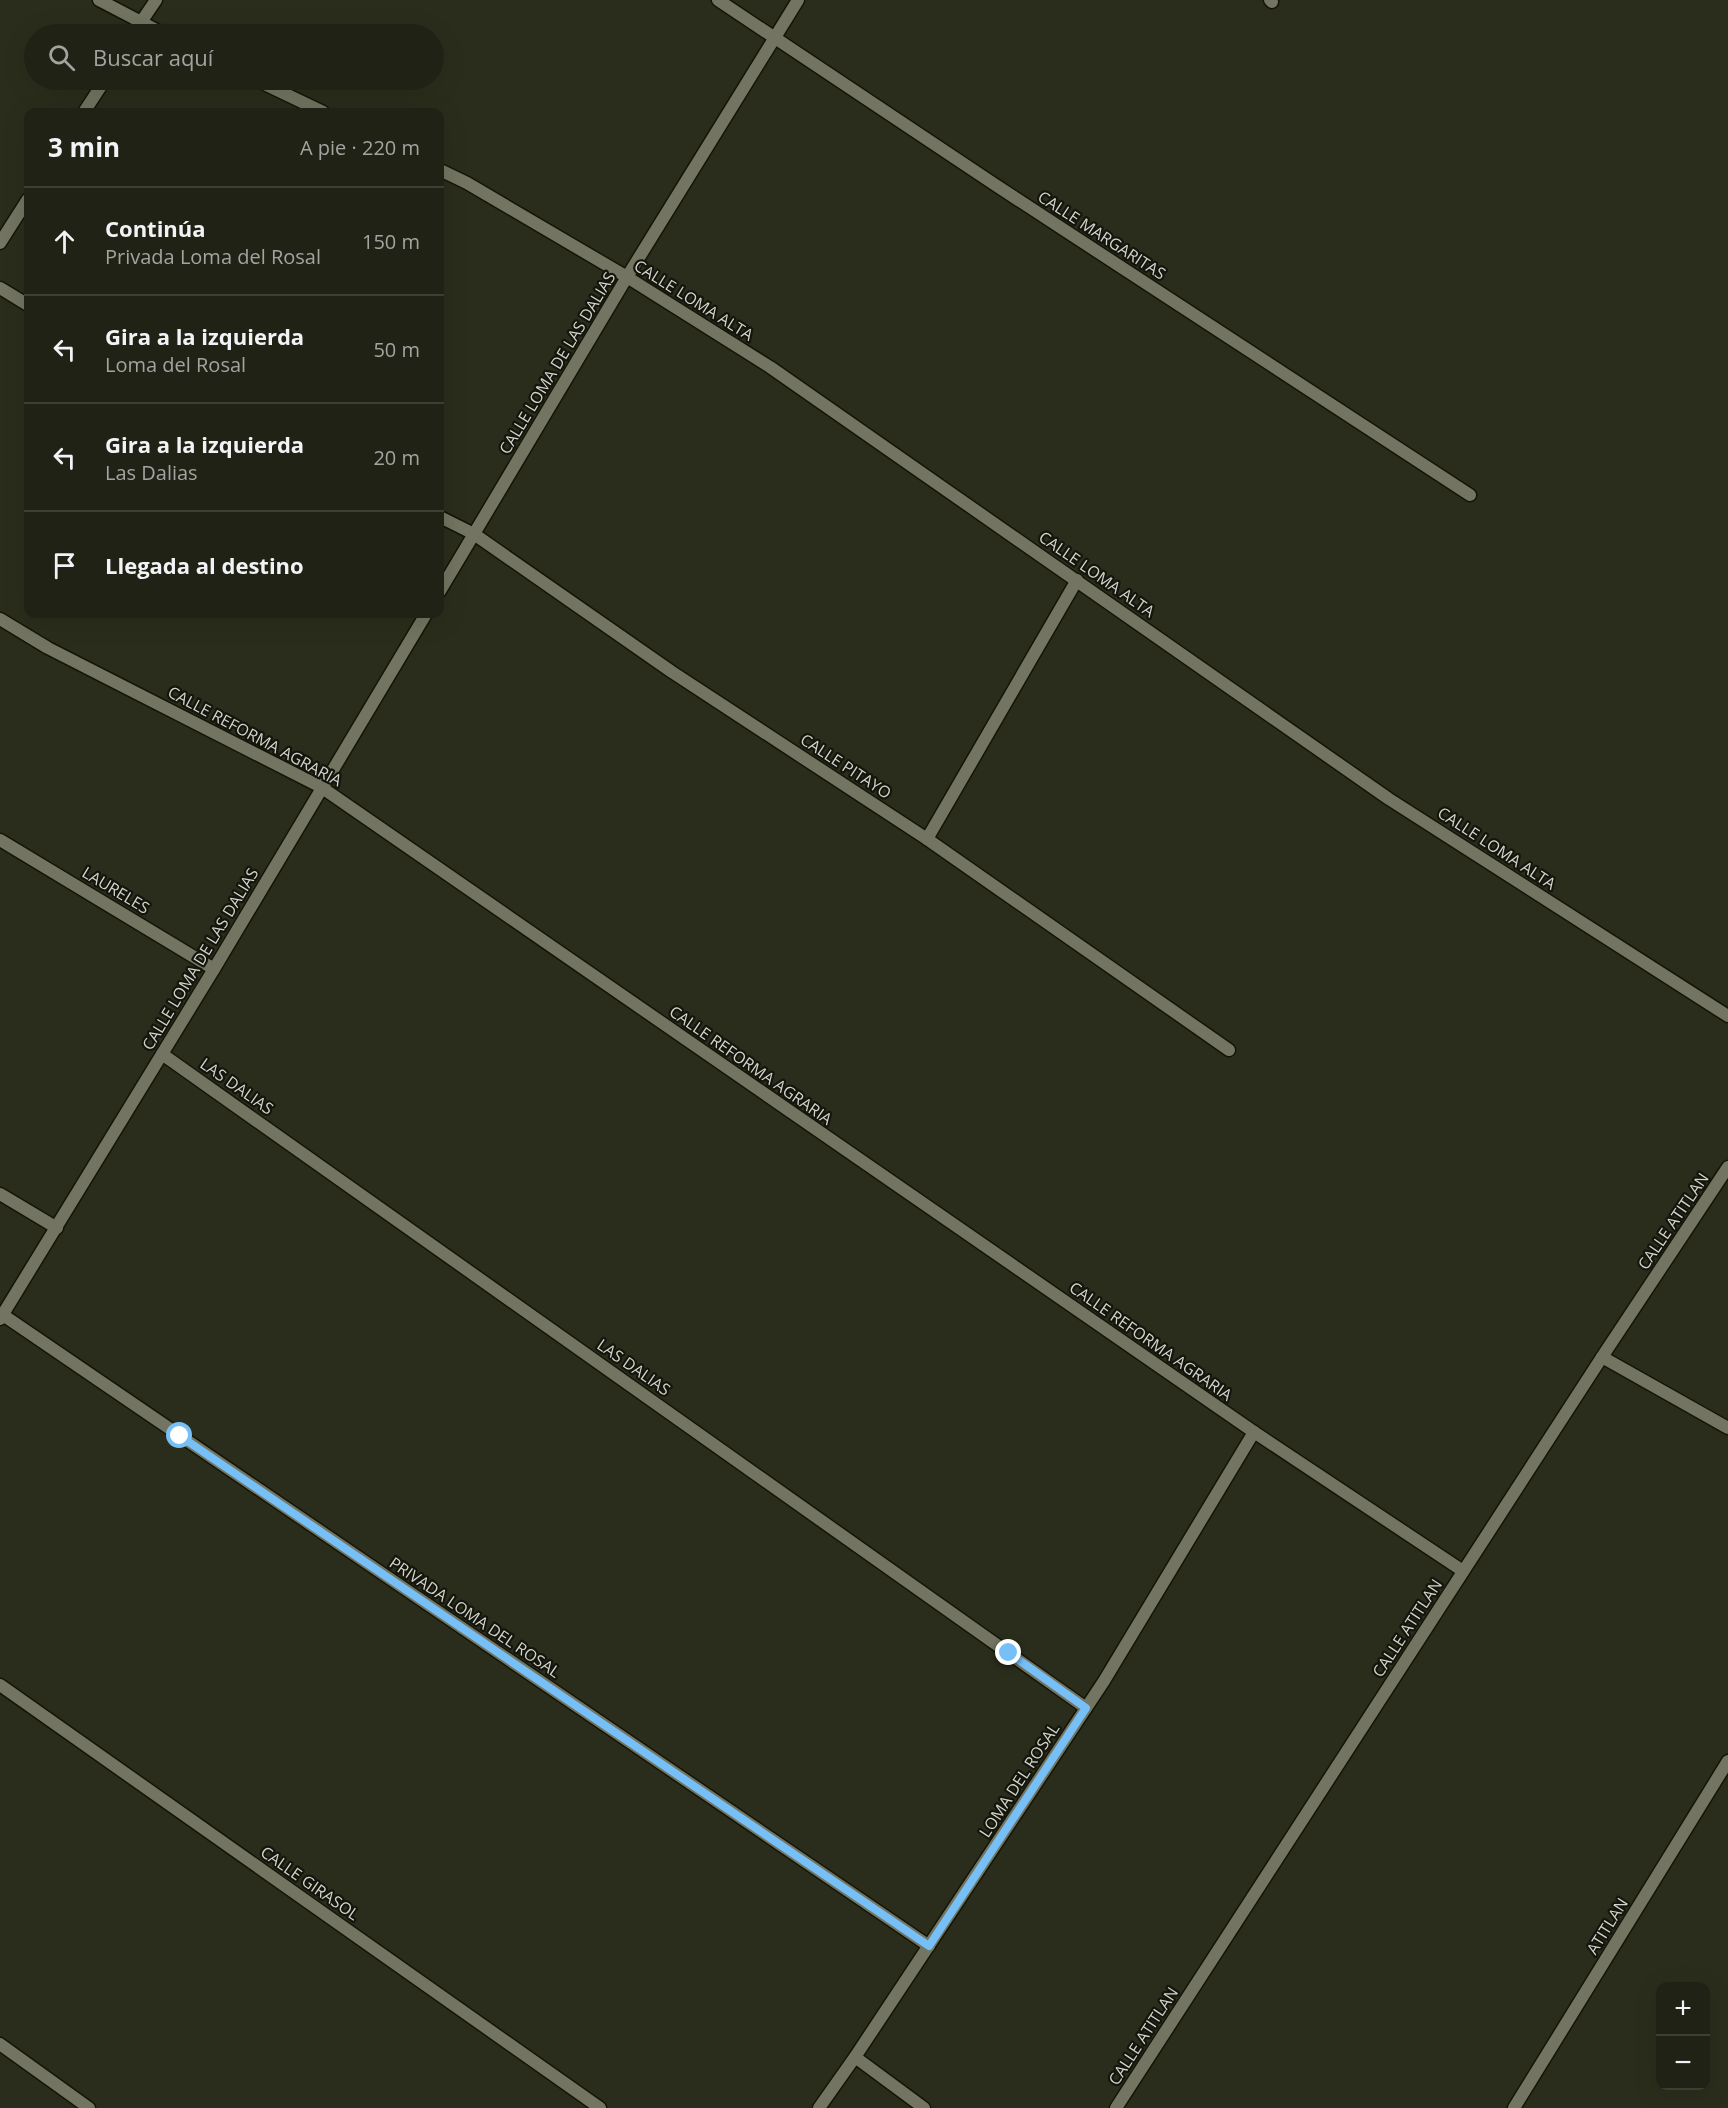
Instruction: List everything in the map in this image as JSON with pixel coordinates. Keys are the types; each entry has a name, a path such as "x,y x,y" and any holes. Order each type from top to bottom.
{"street":[{"path":"99,0 141,23 156,0"},
{"name":"CALLE MARGARITAS","path":"718,0 997,186 1470,495"},
{"name":"CALLE LOMA DE LAS DALIAS","path":"444,584 627,277 798,0"},
{"path":"87,108 98,90"},
{"path":"277,90 315,108"},
{"name":"CALLE LOMA ALTA","path":"444,172 467,183 627,277 770,367 1389,799 1728,1016"},
{"path":"0,243 24,205"},
{"path":"0,288 24,302"},
{"name":"CALLE PITAYO","path":"444,519 474,534 672,672 927,839 1228,1050"},
{"path":"927,839 1077,580"},
{"name":"CALLE LOMA DE LAS DALIAS","path":"1,1317 214,969 424,618"},
{"name":"CALLE REFORMA AGRARIA","path":"0,619 48,648 321,787 1254,1432 1463,1571"},
{"name":"LAURELES","path":"0,840 214,969"},
{"name":"LAS DALIAS","path":"162,1054 1086,1708"},
{"name":"CALLE ATITLAN","path":"1116,2108 1602,1356 1728,1167"},
{"path":"0,1194 57,1228"},
{"name":"PRIVADA LOMA DEL ROSAL","path":"1,1317 929,1946"},
{"path":"1602,1356 1728,1428"},
{"name":"LOMA DEL ROSAL","path":"819,2108 1086,1708 1254,1432"},
{"name":"CALLE GIRASOL","path":"0,1685 600,2108"},
{"name":"ATITLAN","path":"1514,2108 1728,1761"},
{"path":"0,2044 89,2108"},
{"path":"855,2057 924,2108"}],"route":[{"path":"180,1436 929,1946 1086,1708 1009,1653"}]}
